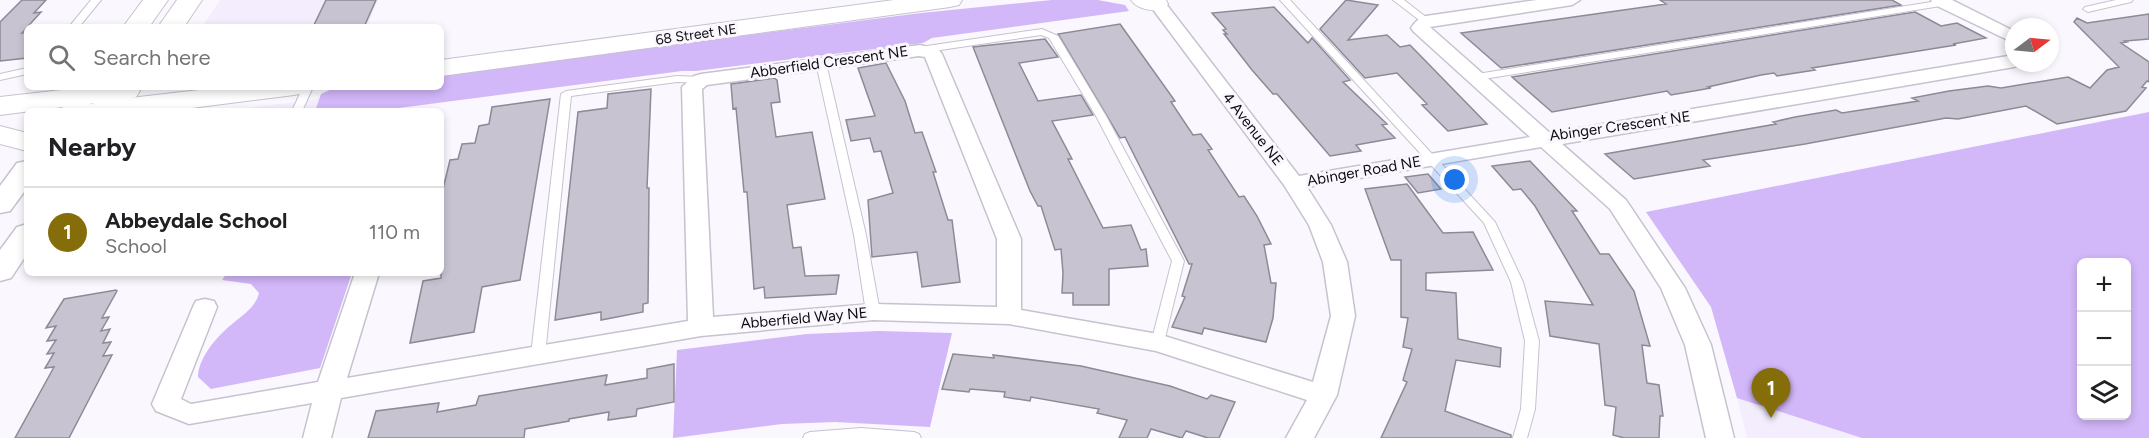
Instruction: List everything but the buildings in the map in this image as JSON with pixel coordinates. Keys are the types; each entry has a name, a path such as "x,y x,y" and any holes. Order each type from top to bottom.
{"main road":[{"path":"138,24 156,0"},
{"path":"173,24 190,0"},
{"name":"68 Street NE","path":"444,52 850,0"},
{"name":"68 Street NE","path":"444,68 950,0"},
{"path":"10,113 52,90"},
{"path":"46,108 103,100 164,100 264,90"},
{"path":"0,135 24,141"}],"street":[{"path":"1426,21 1572,0"},
{"name":"4 Avenue NE","path":"1151,1 1294,183 1320,225 1335,262 1343,316 1323,395 1300,438"},
{"path":"1942,1 2005,33"},
{"name":"Abinger Crescent NE","path":"1426,21 1420,28 1546,140 2005,63"},
{"name":"Abberfield Crescent NE","path":"701,80 920,50 933,54 1009,239 1009,315"},
{"path":"701,80 692,87 701,327"},
{"name":"Abinger Road NE","path":"1294,183 1546,140"},
{"path":"1546,140 1618,206 1673,288 1698,345 1720,438"},
{"path":"0,205 24,173"},
{"path":"0,272 24,237"},
{"path":"317,438 329,391 366,276"},
{"name":"Abberfield Way NE","path":"205,307 166,404 189,414 701,327 873,312 1009,315 1158,343 1323,395"}],"lane":[{"path":"76,24 96,0"},
{"path":"1285,0 1489,222 1517,282 1532,341 1528,409 1520,438"},
{"path":"1398,0 1426,21"},
{"path":"2088,9 2127,0"},
{"path":"1477,77 1942,1"},
{"path":"920,50 1042,32 1053,36 1101,116 1178,261 1158,343"},
{"path":"821,63 860,235 873,312"},
{"path":"0,77 24,72"},
{"path":"538,355 566,94 677,79 701,80"},
{"path":"298,108 307,90"},
{"path":"810,438 861,434 914,438"}],"shaded area":[{"path":"220,0 378,0 368,24 204,24"},
{"path":"1052,0 1098,0 1125,5 1129,11 932,38 923,43 682,71 399,108 316,108 321,94 330,90 444,90 444,74 921,13"},
{"path":"319,99 316,108 248,108"},
{"path":"2149,112 2149,438 1862,438 1737,398 1711,307 1646,212"},
{"path":"225,276 351,276 320,368 211,389 198,377 201,363 214,342 251,308 259,293 251,284 222,280"},
{"path":"879,331 952,333 930,427 835,422 782,424 673,438 677,350 807,334"},
{"path":"1737,398 1862,438 1747,438"}],"place":[{"name":"Abbeydale School","path":"1771,418"}]}
